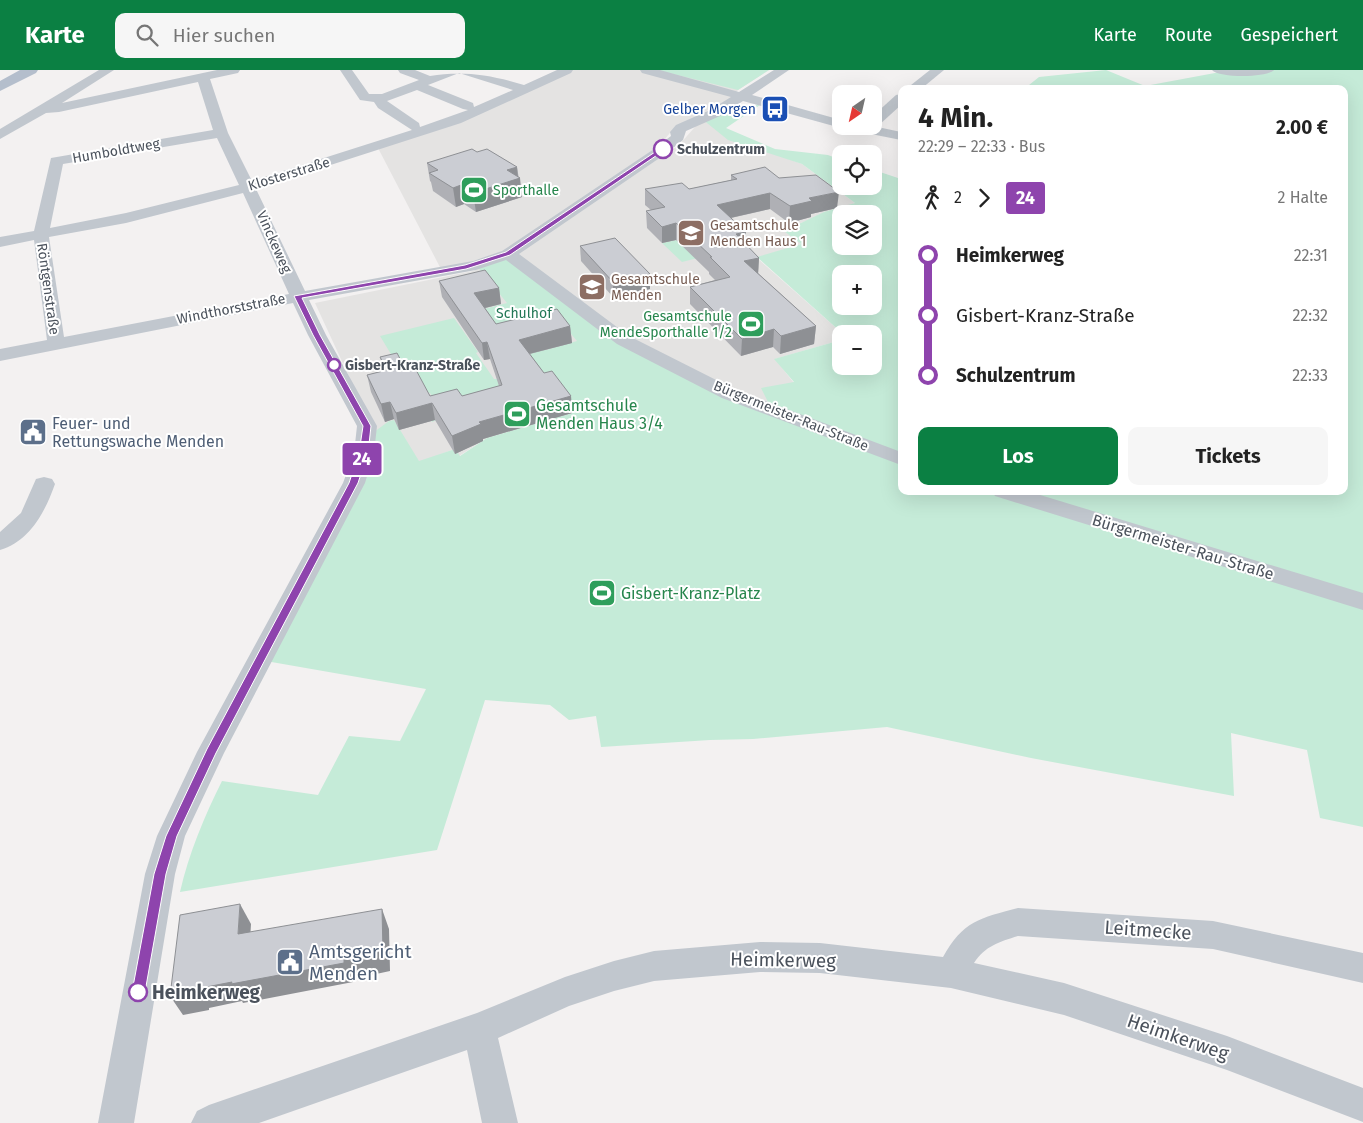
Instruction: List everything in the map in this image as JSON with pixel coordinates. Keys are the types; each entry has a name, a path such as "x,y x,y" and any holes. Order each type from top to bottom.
{"main road":[{"path":"0,87 31,70"}],"street":[{"path":"43,109 58,108 234,70"},
{"path":"346,70 365,98 378,99 385,98 455,70"},
{"path":"404,70 430,80"},
{"path":"462,70 524,90"},
{"name":"Klosterstraße","path":"0,242 126,218 248,187 456,120 567,70"},
{"path":"646,70 832,122"},
{"name":"Windthorststraße","path":"4,347 56,343 298,296 466,267 508,254 659,152 678,138 676,132 681,128 715,113 783,70"},
{"path":"917,85 938,70"},
{"path":"1218,70 1247,72 1268,70"},
{"path":"58,108 112,72"},
{"path":"0,135 43,109 112,72"},
{"name":"Vinckeweg","path":"204,78 220,133 248,187 298,296"},
{"path":"417,85 468,106"},
{"path":"378,99 383,105 414,126"},
{"path":"882,112 898,100"},
{"path":"882,131 898,135"},
{"name":"Humboldtweg","path":"41,234 56,161 220,133"},
{"path":"879,135 898,146"},
{"name":"Röntgenstraße","path":"41,234 56,343"},
{"name":"Bürgermeister-Rau-Straße","path":"508,254 622,340 729,394 898,458"},
{"path":"116,1123 160,874 172,836 211,752 354,483 364,453 367,426 317,335 298,296"},
{"path":"0,542 20,528 30,516 37,504 44,484"},
{"name":"Bürgermeister-Rau-Straße","path":"1016,495 1363,602"},
{"name":"Leitmecke","path":"951,973 964,951 977,937 993,929 1018,922 1213,935 1363,968"},
{"name":"Heimkerweg","path":"209,1123 479,1029 565,992 614,976 654,966 760,957 820,958 951,973 1064,1000 1228,1053 1363,1105"},
{"path":"479,1029 500,1123"}],"shaded area":[{"path":"568,70 769,70 738,90 730,99 674,128 660,145 513,248 442,271 378,148"},
{"name":"Gesamtschule Menden","path":"702,119 770,152 802,164 832,186 832,195 844,195 855,203 850,205 832,205 832,212 781,228 801,244 757,258 833,325 832,343 775,359 794,383 773,411 577,412 487,438 459,456 455,449 419,462 399,430 366,438 371,424 315,303 473,271 520,250 679,145"}],"green space":[{"path":"657,70 769,70 738,90"},
{"path":"1106,70 1143,85 1029,85 1039,77"},
{"path":"1231,70 1363,70 1363,827 1320,818 1307,750 1231,733 1234,796 1031,758 887,727 753,739 601,747 596,716 569,720 550,705 485,700 437,850 180,892 198,835 222,781 318,795 349,736 400,741 426,689 260,660 366,438 389,421 394,420 419,461 455,449 460,456 487,438 576,412 557,386 551,387 523,350 542,345 546,350 577,341 561,322 506,339 484,309 507,303 476,265 508,254 623,340 772,410 761,388 794,382 774,359 832,343 832,375 882,375 882,325 833,325 757,257 801,244 780,228 801,223 832,210 832,255 882,255 882,205 848,205 855,203 844,195 882,195 882,173 898,178 898,495 1348,495 1348,85 1150,85"},
{"path":"760,105 726,128 775,149 832,157 832,186 802,164 728,140 702,119 728,106"},
{"path":"682,239 702,257 682,262 662,243"},
{"name":"Schulhof","path":"454,318 494,379 498,379 507,392 432,422 427,413 439,408 430,393 421,396 400,369 380,336"}],"building":[{"path":"472,149 477,152 487,149 517,167 507,170 520,178 473,193 461,185 453,188 429,173 438,170 427,163"},
{"path":"765,167 779,178 816,175 832,187 832,193 809,198 812,201 790,206 770,193 717,205 746,232 736,234 759,258 744,261 816,326 781,336 774,329 742,339 690,287 730,277 676,223 662,227 646,211 665,207 645,189 682,183 689,189 737,179 731,175"},
{"path":"615,238 650,274 613,282 580,246"},
{"path":"485,270 499,288 474,293 496,324 557,309 570,326 519,340 544,373 552,371 571,396 479,422 481,424 452,436 432,403 396,413 390,402 381,404 367,375 387,370 380,357 397,353 406,370 415,368 430,396 457,389 462,396 502,385 487,342 482,343 439,281"},
{"path":"240,904 238,934 382,909 383,951 344,959 344,963 231,984 232,982 170,996 180,915"}],"bus line":[{"name":"24","path":"138,992 160,874 172,836 211,752 354,483 364,453 367,426 362,414 348,393 298,296 466,267 508,254 663,149"}],"place":[{"name":"Gelber Morgen","path":"775,109"},
{"name":"Schulzentrum","path":"663,149"},
{"name":"Sporthalle","path":"474,190"},
{"name":"Gesamtschule Menden Haus 1","path":"691,233"},
{"name":"Gesamtschule Menden","path":"592,287"},
{"name":"Gesamtschule MendeSporthalle 1/2","path":"751,324"},
{"name":"Gisbert-Kranz-Straße","path":"334,365"},
{"name":"Gesamtschule Menden Haus 3/4","path":"517,414"},
{"name":"Feuer- und Rettungswache Menden","path":"33,432"},
{"name":"Gisbert-Kranz-Platz","path":"602,593"},
{"name":"Amtsgericht Menden","path":"290,962"},
{"name":"Heimkerweg","path":"138,992"}]}
